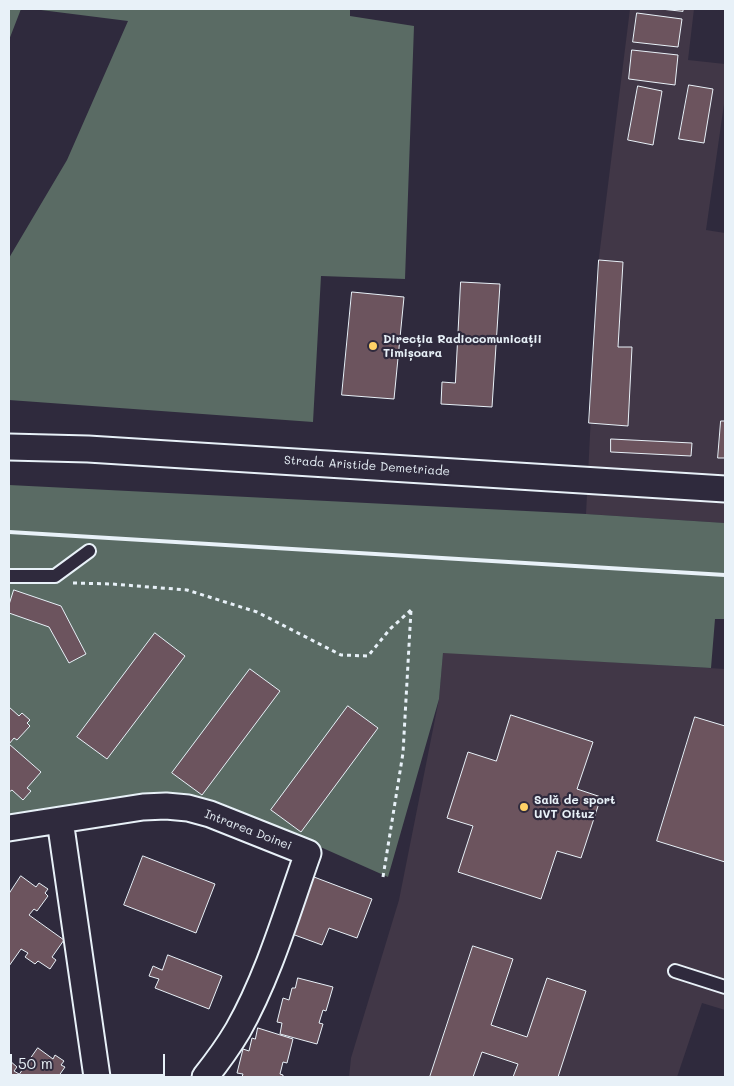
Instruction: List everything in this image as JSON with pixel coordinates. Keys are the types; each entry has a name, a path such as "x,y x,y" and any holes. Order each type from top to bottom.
{"street":[{"name":"Strada Aristide Demetriade","path":"9,446 725,489"},
{"name":"Intrarea Doinei","path":"9,828 143,807 166,806 188,808 210,814 308,852 267,969 237,1032 205,1077"},
{"path":"60,820 97,1077"}],"lane":[{"path":"9,576 55,576 90,551"},
{"path":"675,971 725,987"}],"path":[{"path":"64,583 112,584 187,590 257,612 340,654 368,656 390,629 411,610 403,753 383,877"}],"shaded area":[{"path":"630,9 694,9 688,60 725,64 725,97 706,230 725,233 725,523 586,514 599,257"},
{"path":"443,652 725,669 725,1010 702,1003 677,1077 349,1077 351,1058 399,900 439,699"}],"green space":[{"path":"9,9 21,9 9,40"},
{"path":"33,9 350,9 350,16 414,26 405,279 321,276 313,422 9,400 9,258 67,160 128,21"},
{"path":"9,485 586,514 725,523 725,619 715,619 711,668 443,653 439,699 388,877 219,802 194,796 178,794 152,795 9,817"}],"building":[{"path":"661,9 683,9 683,11"},
{"path":"637,13 682,19 678,47 633,42"},
{"path":"632,50 678,55 675,85 629,79"},
{"path":"689,85 713,89 704,143 679,139"},
{"path":"638,86 662,91 653,145 628,140"},
{"path":"599,260 623,262 618,347 632,347 628,426 589,423"},
{"path":"461,282 500,284 492,407 441,404 442,382 455,383"},
{"name":"Direcția Radiocomunicații Timișoara","path":"352,292 404,297 394,399 342,395"},
{"path":"721,421 725,421 725,458 718,458"},
{"path":"611,439 692,443 691,456 611,452"},
{"path":"14,590 61,606 86,654 69,663 49,627 9,613 9,605"},
{"path":"155,633 185,656 107,759 77,737"},
{"path":"250,669 280,691 202,795 172,773"},
{"path":"348,706 378,728 301,832 271,810"},
{"path":"9,707 19,716 22,713 30,720 27,723 30,726 17,740 14,738 9,744"},
{"name":"Sală de sport UVT Oituz","path":"511,715 593,742 577,789 601,797 581,858 557,851 541,899 458,872 473,826 447,818 468,752 496,761"},
{"path":"695,717 725,726 725,862 657,841"},
{"path":"9,744 41,772 27,788 31,791 23,800 12,790 9,792"},
{"path":"143,856 215,884 196,933 124,905"},
{"path":"21,876 36,887 39,883 48,889 45,893 48,896 37,911 34,909 29,915 64,940 52,957 56,960 50,969 38,961 35,964 25,957 28,953 21,949 9,966 9,894"},
{"path":"314,877 372,899 357,938 329,928 322,945 292,934"},
{"path":"473,946 513,959 491,1025 527,1037 547,978 586,991 558,1077 513,1077 518,1064 482,1052 473,1077 430,1077"},
{"path":"168,955 222,976 209,1009 155,988 159,979 149,976 153,966 162,970"},
{"path":"298,978 333,987 326,1011 323,1010 319,1023 323,1024 317,1044 280,1034 282,1023 277,1022 283,998 289,1000 292,988 295,988"},
{"path":"258,1028 293,1039 287,1063 283,1062 280,1074 283,1077 242,1077 243,1074 237,1073 243,1049 249,1051 252,1038 255,1039"},
{"path":"38,1048 53,1059 55,1055 64,1061 61,1065 65,1067 58,1077 9,1077 9,1060 17,1067 14,1071 19,1074"}],"railway":[{"path":"9,532 725,575"}],"place":[{"name":"Direcția Radiocomunicații Timișoara","path":"373,346"},
{"name":"Sală de sport UVT Oituz","path":"524,807"}]}
